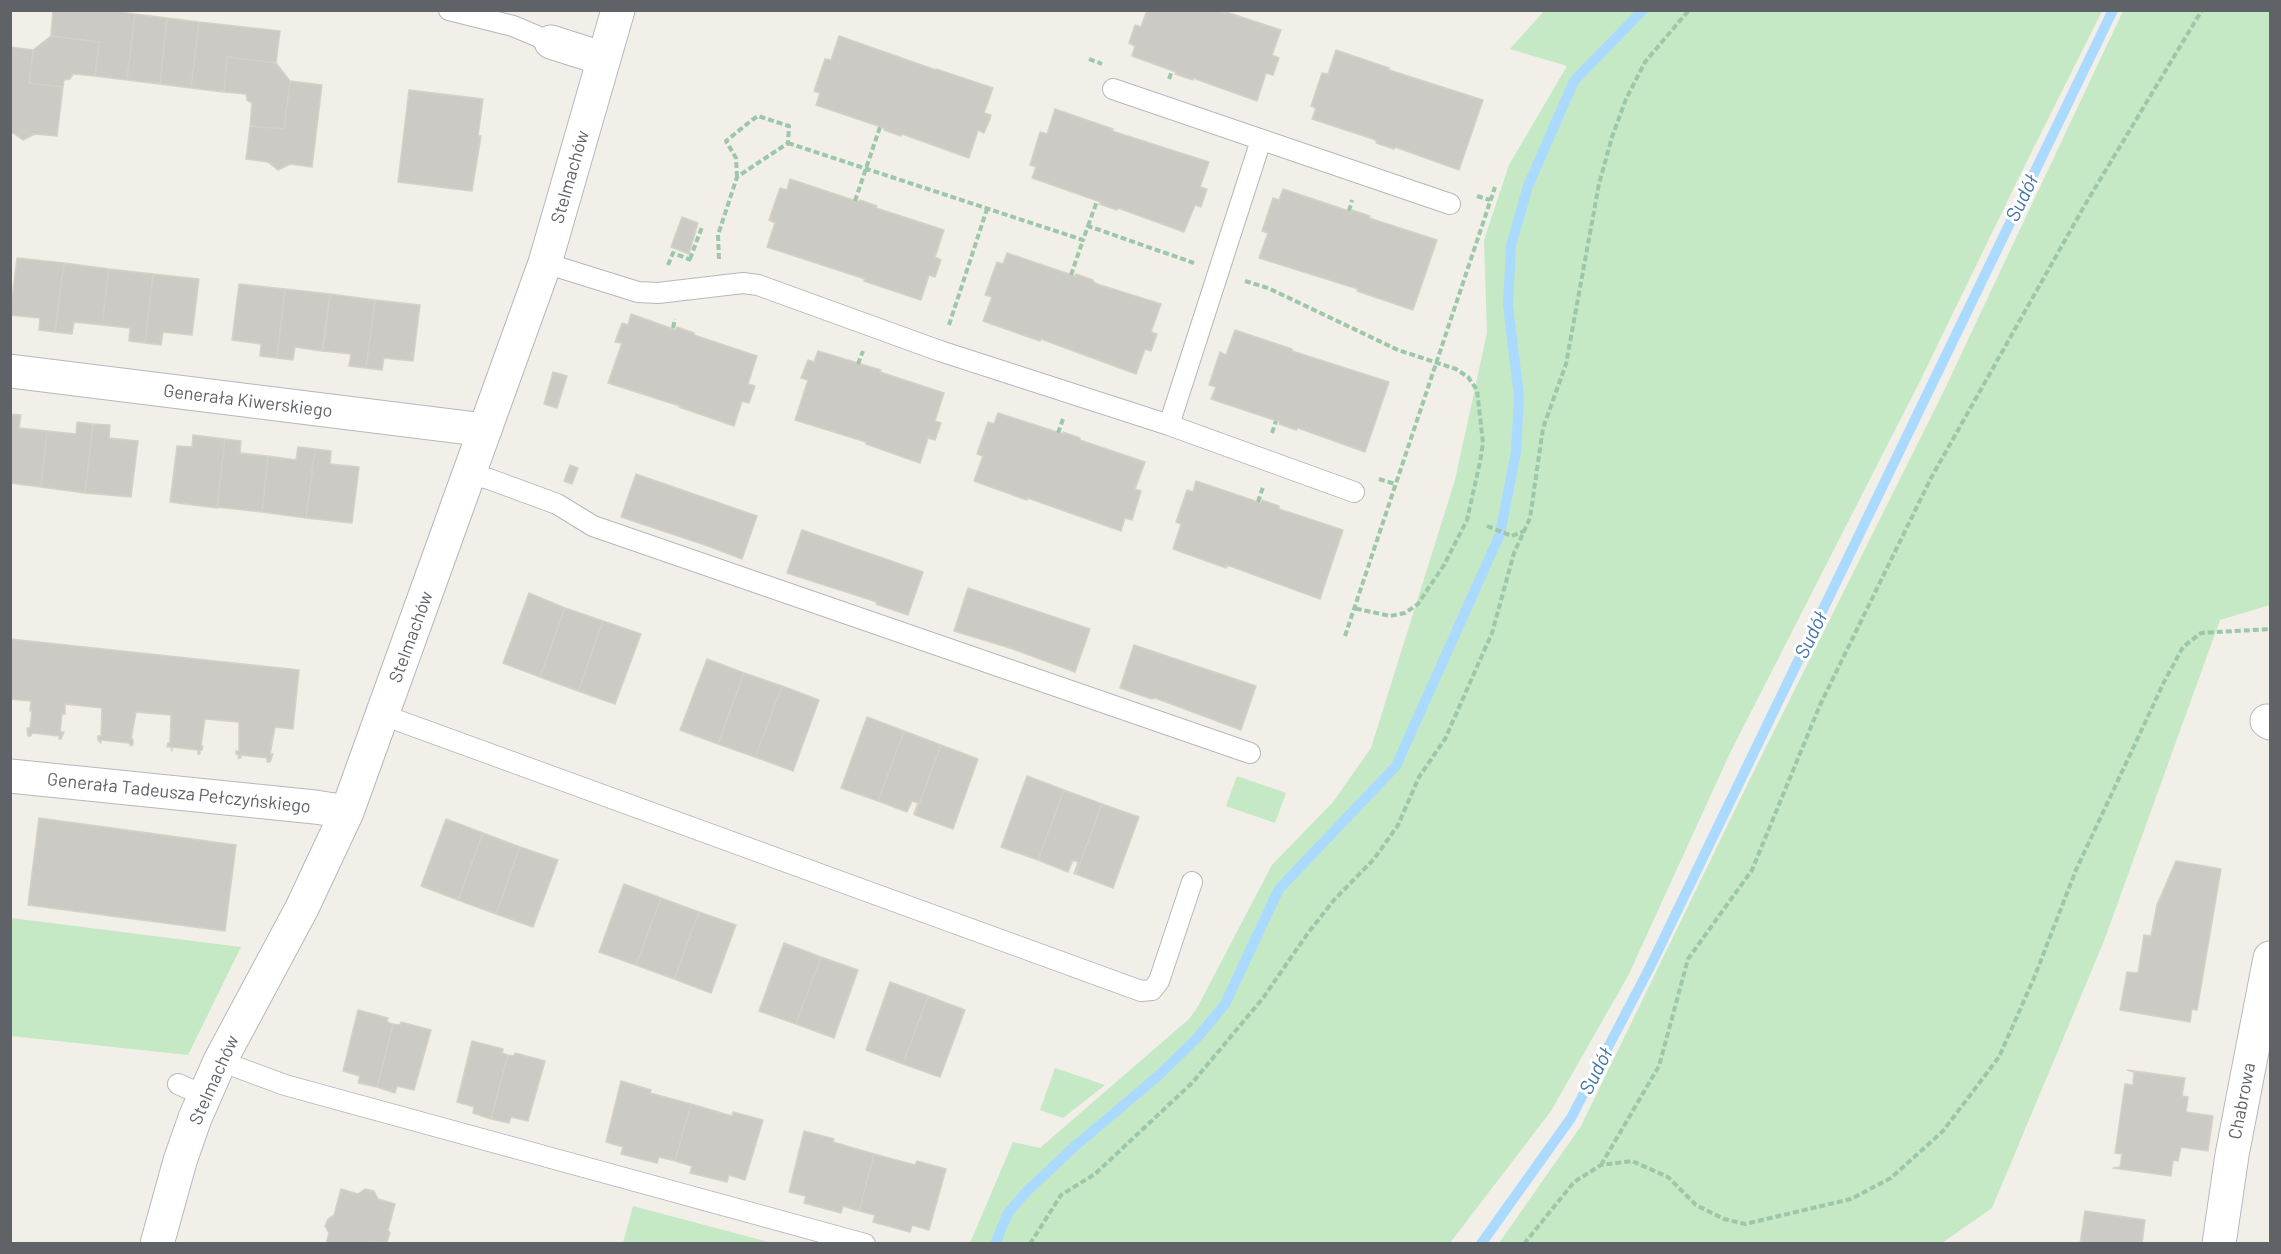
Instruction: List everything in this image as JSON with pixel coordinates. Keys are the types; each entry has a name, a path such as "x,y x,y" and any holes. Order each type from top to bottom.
{"street":[{"name":"Stelmachów","path":"157,1244 180,1161 191,1090 220,1061 306,898 347,812 545,263 618,10"},
{"path":"551,42 604,59"},
{"name":"Generała Kiwerskiego","path":"10,371 485,430"},
{"name":"Generała Tadeusza Pełczyńskiego","path":"10,776 347,812"},
{"name":"Chabrowa","path":"2219,1244 2232,1155 2271,958"}],"lane":[{"path":"449,10 513,26 551,42"},
{"path":"1113,89 1449,204"},
{"path":"1169,426 1261,140"},
{"path":"545,263 638,292 743,283 758,285 940,351 1169,426 1354,492"},
{"path":"469,474 557,504 593,526 1250,753"},
{"path":"383,715 1141,991 1152,990 1159,981 1192,882"},
{"path":"220,1061 285,1085 865,1244"}],"path":[{"path":"1030,1244 1062,1195 1095,1174 1192,1083 1263,998 1314,925 1334,900 1374,859 1398,825 1419,777 1445,739 1492,633 1514,553 1530,518 1543,428 1566,364 1595,205 1612,137 1626,99 1645,62 1689,10"},
{"path":"1524,1244 1574,1182 1600,1165 1659,1066 1688,959 1752,870 1820,705 1931,478 2086,203 2202,10"},
{"path":"719,266 718,235 737,177 736,158 726,141 758,117 789,126 788,143"},
{"path":"855,201 880,127"},
{"path":"788,143 1083,240"},
{"path":"737,177 788,143"},
{"path":"1345,636 1495,187"},
{"path":"1470,193 1490,200"},
{"path":"1349,211 1354,194"},
{"path":"1071,275 1097,201"},
{"path":"940,351 987,209"},
{"path":"1088,226 1183,259"},
{"path":"690,260 702,227"},
{"path":"1238,278 1268,288 1398,350 1456,369 1467,376 1477,390 1483,443 1467,520 1444,565 1418,604 1406,613 1390,616 1353,608"},
{"path":"1376,478 1395,484"},
{"path":"1487,526 1512,536 1524,531"},
{"path":"1600,1165 1632,1161 1668,1177 1696,1205 1724,1219 1745,1224 1851,1199 1891,1178 1943,1131 1999,1057 2034,978 2076,870 2164,682 2183,647 2201,633 2271,629"}],"green space":[{"path":"1545,10 2102,11 1918,385 1730,753 1628,976 1551,1111 1450,1243 970,1243 1013,1142 1040,1148 1189,1019 1197,1008 1272,865 1333,802 1371,748 1455,480 1487,333 1484,240 1509,165 1567,66 1510,49"},
{"path":"2123,11 2270,11 2270,605 2220,620 2104,941 1992,1208 1942,1243 1499,1243 1581,1126 1753,773 1941,397"},
{"path":"1237,776 1286,793 1275,823 1226,806"},
{"path":"11,918 241,947 188,1055 11,1036"},
{"path":"1055,1068 1105,1085 1063,1118 1040,1110"},
{"path":"633,1206 772,1243 623,1243"}],"building":[{"path":"53,10 107,10 135,14 127,80 95,76 99,42 51,36"},
{"path":"1147,10 1216,10 1281,30 1272,55 1279,58 1273,75 1266,73 1257,101 1193,78 1193,80 1175,74 1176,72 1132,56 1135,46 1129,43 1135,25 1141,27"},
{"path":"135,14 167,18 160,84 127,80"},
{"path":"167,18 199,22 191,88 160,84"},
{"path":"199,22 280,31 276,63 227,57 224,92 191,88"},
{"path":"51,36 99,42 95,76 73,74 70,79 64,80 63,87 29,83 33,50"},
{"path":"839,36 993,88 984,113 991,115 990,119 984,133 978,130 969,158 816,105 820,93 814,91 825,59 831,60"},
{"path":"10,47 33,50 29,83 63,87 57,136 35,134 23,140 10,131"},
{"path":"1336,50 1389,68 1389,70 1483,100 1459,170 1312,119 1316,108 1311,106 1322,73 1328,74"},
{"path":"227,57 276,63 290,81 284,129 250,126 252,103 247,100 246,94 224,92"},
{"path":"290,81 322,85 312,167 290,164 278,170 268,162 246,159 250,126 284,129"},
{"path":"409,90 483,99 478,136 481,136 472,191 398,182"},
{"path":"1055,109 1113,129 1112,131 1209,162 1200,187 1207,189 1201,207 1195,205 1184,232 1118,208 1117,210 1099,204 1101,202 1032,178 1036,167 1030,165 1040,132 1047,134"},
{"path":"790,179 859,202 860,200 877,206 876,208 944,230 935,257 941,260 935,277 929,275 921,300 767,247 775,223 769,220 780,188 787,190"},
{"path":"1283,189 1437,240 1413,310 1357,291 1358,289 1259,258 1268,233 1262,231 1273,198 1279,200"},
{"path":"682,217 698,223 689,254 671,247"},
{"path":"1007,253 1161,304 1151,332 1157,334 1151,351 1145,349 1136,374 1041,339 1040,341 983,321 992,297 985,295 997,262 1003,264"},
{"path":"17,258 64,263 55,332 39,330 40,318 10,315"},
{"path":"64,263 109,269 102,325 74,322 72,334 55,332"},
{"path":"109,269 153,274 145,343 129,341 130,328 102,325"},
{"path":"153,274 199,279 192,335 163,332 161,345 145,343"},
{"path":"239,284 285,289 277,358 260,356 261,344 232,340"},
{"path":"285,289 330,294 322,351 295,347 293,360 277,358"},
{"path":"330,294 375,300 366,368 349,366 351,354 323,351"},
{"path":"375,300 420,305 413,361 384,358 382,370 366,368"},
{"path":"631,314 676,330 677,327 757,356 748,384 755,386 749,403 742,401 734,426 608,383 622,343 615,342 622,323 628,325"},
{"path":"1235,330 1389,382 1365,452 1211,399 1216,387 1209,385 1220,352 1226,355"},
{"path":"818,351 881,370 880,372 944,393 935,421 941,423 935,440 928,438 920,463 866,444 866,442 795,420 808,380 801,378 808,360 814,362"},
{"path":"553,372 567,376 557,408 544,404"},
{"path":"998,413 1063,434 1063,432 1145,462 1135,489 1141,491 1132,520 1125,518 1121,531 974,481 983,456 977,454 988,422 994,424"},
{"path":"10,414 21,415 19,428 47,431 41,487 10,483"},
{"path":"77,422 93,424 85,493 41,487 47,431 76,434"},
{"path":"93,424 110,425 109,438 138,441 131,497 85,493"},
{"path":"193,435 225,439 217,508 170,502 177,446 192,447"},
{"path":"225,439 241,441 240,453 268,456 262,512 217,507"},
{"path":"298,447 315,449 306,518 262,512 268,456 296,460"},
{"path":"315,449 331,451 330,464 359,467 352,523 306,518"},
{"path":"570,465 578,468 572,484 564,481"},
{"path":"636,474 757,516 742,559 621,517"},
{"path":"1196,481 1261,503 1262,500 1279,506 1279,509 1343,530 1320,599 1227,565 1226,568 1173,549 1181,524 1176,522 1187,490 1193,492"},
{"path":"802,530 923,572 908,615 876,604 877,602 787,573"},
{"path":"968,588 1090,629 1075,672 1013,649 954,631"},
{"path":"529,593 565,608 540,677 503,663"},
{"path":"565,608 603,621 578,691 540,677"},
{"path":"603,621 641,634 615,704 578,691"},
{"path":"10,639 299,670 293,729 275,727 270,754 273,754 270,762 267,762 267,758 241,755 241,758 238,758 236,751 239,751 239,722 205,719 201,746 203,746 198,754 198,750 172,747 172,751 171,747 167,747 170,743 171,715 136,712 131,746 129,743 101,740 101,743 98,736 101,736 102,708 65,704 60,732 64,732 61,739 59,736 32,733 28,736 27,728 30,728 32,711 30,711 31,701 10,699"},
{"path":"1134,645 1256,686 1241,730 1155,698 1120,688"},
{"path":"707,659 744,673 718,744 680,730"},
{"path":"744,673 782,686 755,757 718,744"},
{"path":"782,686 819,700 793,771 755,757"},
{"path":"867,717 904,731 878,801 841,788"},
{"path":"904,731 941,745 915,815 918,803 912,801 907,812 878,801"},
{"path":"941,745 978,759 953,829 915,815"},
{"path":"1027,776 1064,790 1038,860 1001,847"},
{"path":"1064,790 1102,804 1076,874 1074,874 1078,862 1073,860 1068,872 1038,860"},
{"path":"1102,804 1139,817 1113,888 1076,874"},
{"path":"39,818 236,845 225,931 28,905"},
{"path":"446,819 483,833 458,900 421,886"},
{"path":"483,833 520,847 496,914 458,900"},
{"path":"520,847 558,860 533,927 496,914"},
{"path":"2176,861 2221,869 2197,1010 2192,1009 2190,1022 2120,1010 2127,972 2138,973 2144,935 2151,936 2157,905"},
{"path":"624,884 661,898 636,965 599,952"},
{"path":"661,898 699,912 674,979 636,965"},
{"path":"699,912 736,925 711,993 674,979"},
{"path":"784,943 821,957 796,1024 759,1011"},
{"path":"821,957 858,970 834,1038 796,1024"},
{"path":"890,982 928,996 903,1064 866,1050"},
{"path":"928,996 965,1010 940,1077 903,1064"},
{"path":"358,1010 388,1018 387,1022 393,1024 377,1087 358,1083 360,1076 343,1071"},
{"path":"401,1022 431,1030 414,1090 397,1086 395,1093 377,1087 393,1024 400,1025"},
{"path":"472,1041 503,1049 502,1053 508,1055 491,1119 473,1113 474,1107 457,1102"},
{"path":"515,1053 545,1061 528,1121 511,1117 509,1123 491,1119 508,1055 514,1056"},
{"path":"2127,1070 2185,1078 2182,1096 2188,1097 2186,1112 2213,1116 2208,1151 2181,1147 2178,1161 2173,1160 2171,1176 2113,1168 2120,1167 2122,1154 2115,1153 2125,1084 2133,1085 2134,1072"},
{"path":"621,1081 651,1090 650,1093 691,1104 675,1161 659,1157 657,1163 621,1154 623,1147 606,1142"},
{"path":"691,1104 732,1116 733,1112 763,1120 745,1180 729,1175 727,1182 690,1173 692,1166 675,1161"},
{"path":"804,1131 874,1154 859,1211 843,1206 841,1213 804,1203 806,1196 789,1192"},
{"path":"874,1154 915,1165 917,1161 946,1169 929,1230 912,1225 910,1232 873,1222 875,1215 859,1211"},
{"path":"341,1189 358,1194 365,1189 374,1191 378,1199 395,1204 387,1242 326,1244 329,1233 325,1226 328,1219 334,1215"},
{"path":"2085,1211 2145,1220 2142,1244 2080,1244"}],"waterway":[{"path":"995,1244 1008,1213 1027,1191 1074,1147 1158,1076 1197,1038 1225,1004 1279,889 1396,766 1500,534 1516,452 1519,397 1508,305 1511,246 1528,186 1574,81 1643,10"},
{"name":"Sudół","path":"1481,1244 1571,1118 1650,967 2113,10"}]}
